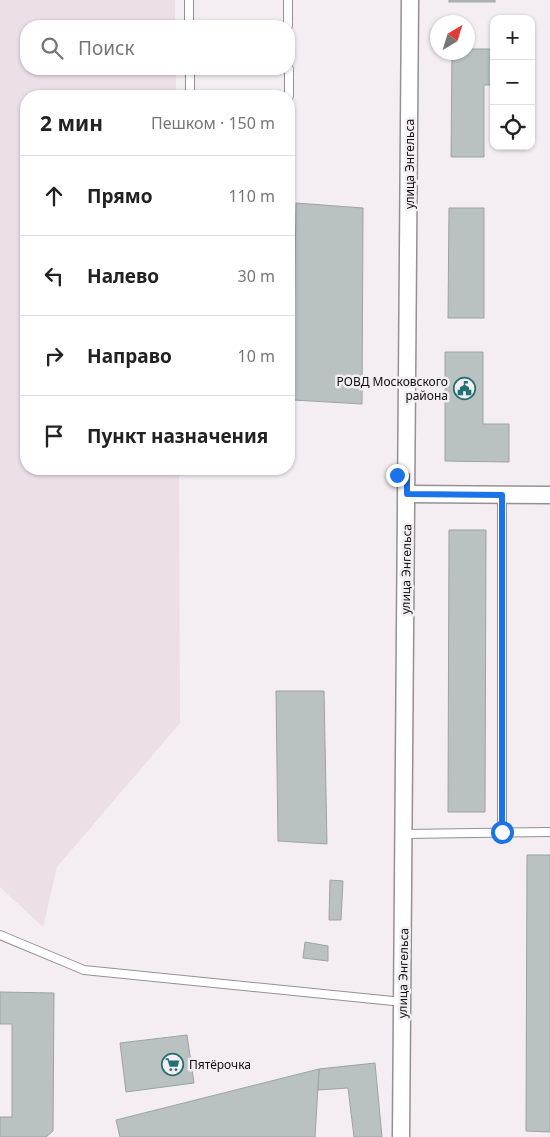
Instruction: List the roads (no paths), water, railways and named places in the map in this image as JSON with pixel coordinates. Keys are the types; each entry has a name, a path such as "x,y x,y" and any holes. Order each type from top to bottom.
{"street":[{"name":"улица Энгельса","path":"401,1137 407,494 402,475 410,0"},
{"path":"407,494 550,495"}],"lane":[{"path":"189,0 189,20"},
{"path":"288,0 288,20"},
{"path":"190,75 190,90"},
{"path":"288,75 289,90"},
{"path":"502,495 502,832"},
{"path":"404,834 550,832"},
{"path":"0,935 84,970 403,1002"}],"place":[{"name":"РОВД Московского района","path":"464,388"},
{"name":"Пятёрочка","path":"173,1064"}]}
